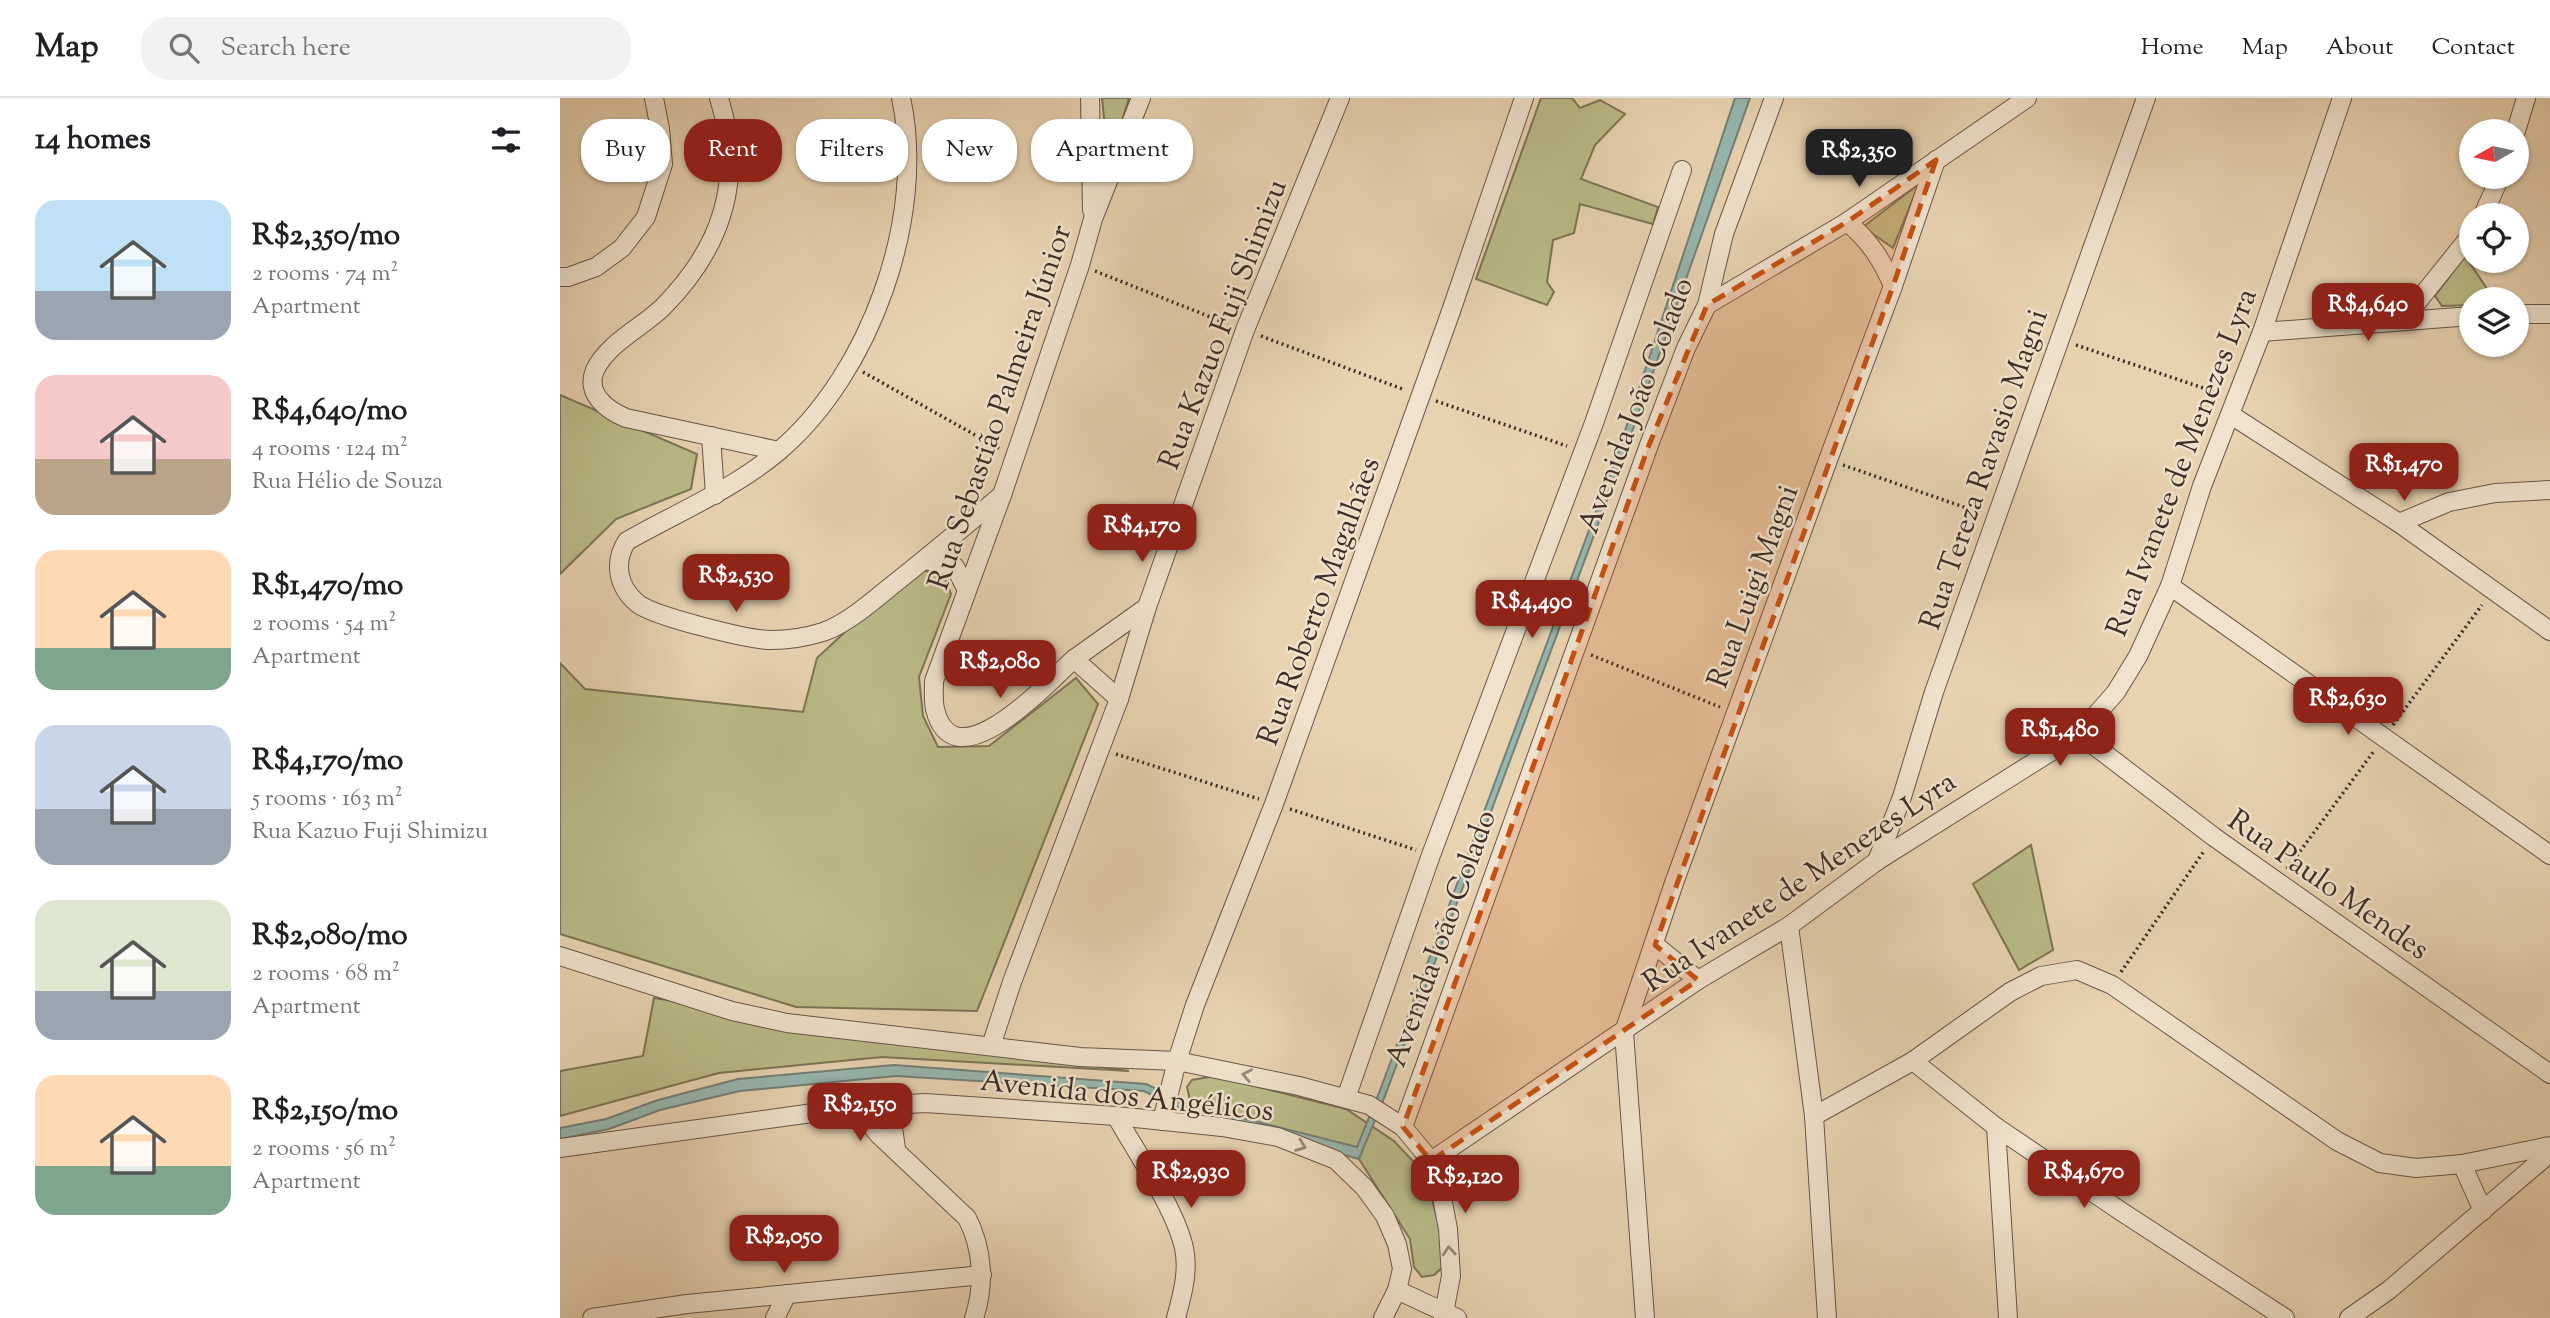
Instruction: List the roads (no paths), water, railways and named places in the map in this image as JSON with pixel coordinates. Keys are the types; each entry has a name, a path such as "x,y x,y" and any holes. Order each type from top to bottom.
{"street":[{"path":"560,277 568,277 596,267 622,248 646,217 663,164 654,98"},
{"path":"719,98 727,123 731,169 720,223 701,262 662,308 614,347 596,367 594,391 600,402 611,412 626,418 779,451"},
{"path":"901,98 905,116 906,190 891,271 860,348 850,365 825,402 779,451 715,495 628,541 622,550 619,570 624,589 639,605 712,628 768,640 800,638 826,631 868,605 1002,495"},
{"path":"1090,98 1093,219"},
{"name":"Rua Sebastião Palmeira Júnior","path":"1074,659 1002,724 986,733 968,736 953,734 943,725 935,709 934,681 1002,495 1093,219 1141,98"},
{"name":"Rua Kazuo Fuji Shimizu","path":"991,1046 1012,982 1119,699 1147,607 1245,331 1340,98"},
{"name":"Rua Roberto Magalhães","path":"1162,1121 1195,1005 1274,804 1421,396 1524,98"},
{"name":"Avenida João Colado","path":"1403,1127 1574,648 1686,348 1707,305 1724,234 1774,98"},
{"path":"1707,305 1847,222 2027,98"},
{"name":"Rua Tereza Ravasio Magni","path":"1877,861 1902,797 1934,692 2146,98"},
{"name":"Rua Ivanete de Menezes Lyra","path":"1431,1161 1698,980 1788,926 1877,861 2079,734 2116,692 2138,656 2169,586 2202,486 2262,332 2342,98"},
{"path":"2520,119 2526,98"},
{"name":"Rua Luigi Magni","path":"1624,1032 1674,883 1893,286 1936,160"},
{"name":"Avenida João Colado","path":"1346,1098 1431,855 1583,451 1682,170"},
{"path":"1847,222 1879,256 1893,286"},
{"path":"2402,321 2459,250"},
{"path":"2529,314 2550,314"},
{"path":"2262,332 2459,317"},
{"path":"2234,407 2550,631"},
{"path":"711,436 715,495"},
{"path":"2399,523 2449,502 2495,493 2550,491"},
{"path":"925,560 955,567 967,590"},
{"path":"2169,586 2550,855"},
{"path":"1119,699 1074,659 1147,607"},
{"name":"Rua Paulo Mendes","path":"2079,734 2214,837 2550,1074"},
{"path":"1788,926 1814,1116 1827,1318"},
{"path":"1655,945 1698,980"},
{"path":"560,956 732,1011 787,1023 1080,1057 1177,1062 1299,1086 1368,1105 1403,1127 1431,1161 1441,1192 1448,1229 1451,1276 1449,1316 1397,1290"},
{"path":"1814,1116 1913,1061 2010,992 2041,976 2077,970 2112,985 2337,1141 2380,1163 2416,1168 2462,1164 2550,1146"},
{"path":"1624,1032 1644,1318"},
{"path":"1913,1061 1996,1127 2285,1318"},
{"path":"896,1149 892,1120 902,1103"},
{"name":"Avenida dos Angélicos","path":"560,1148 902,1103 1116,1116 1222,1127 1278,1137 1336,1160 1364,1187 1385,1216 1397,1244 1402,1269 1397,1290 1382,1318"},
{"path":"856,1107 868,1124 967,1218 975,1234 982,1275 974,1318"},
{"path":"1116,1116 1172,1217 1184,1247 1183,1287 1176,1318"},
{"path":"1996,1127 2008,1318"},
{"path":"2349,1318 2389,1290 2550,1153"},
{"path":"2462,1164 2483,1210"},
{"path":"592,1318 788,1294 982,1275"},
{"path":"775,1318 788,1294"}],"water":[{"path":"1735,98 1750,98 1622,460 1385,1096 1359,1159 1186,1112 1144,1091 896,1076 740,1091 660,1110 609,1129 560,1139 560,1128 606,1119 658,1100 738,1079 894,1065 1146,1084 1191,1105 1357,1147 1616,458"}]}
